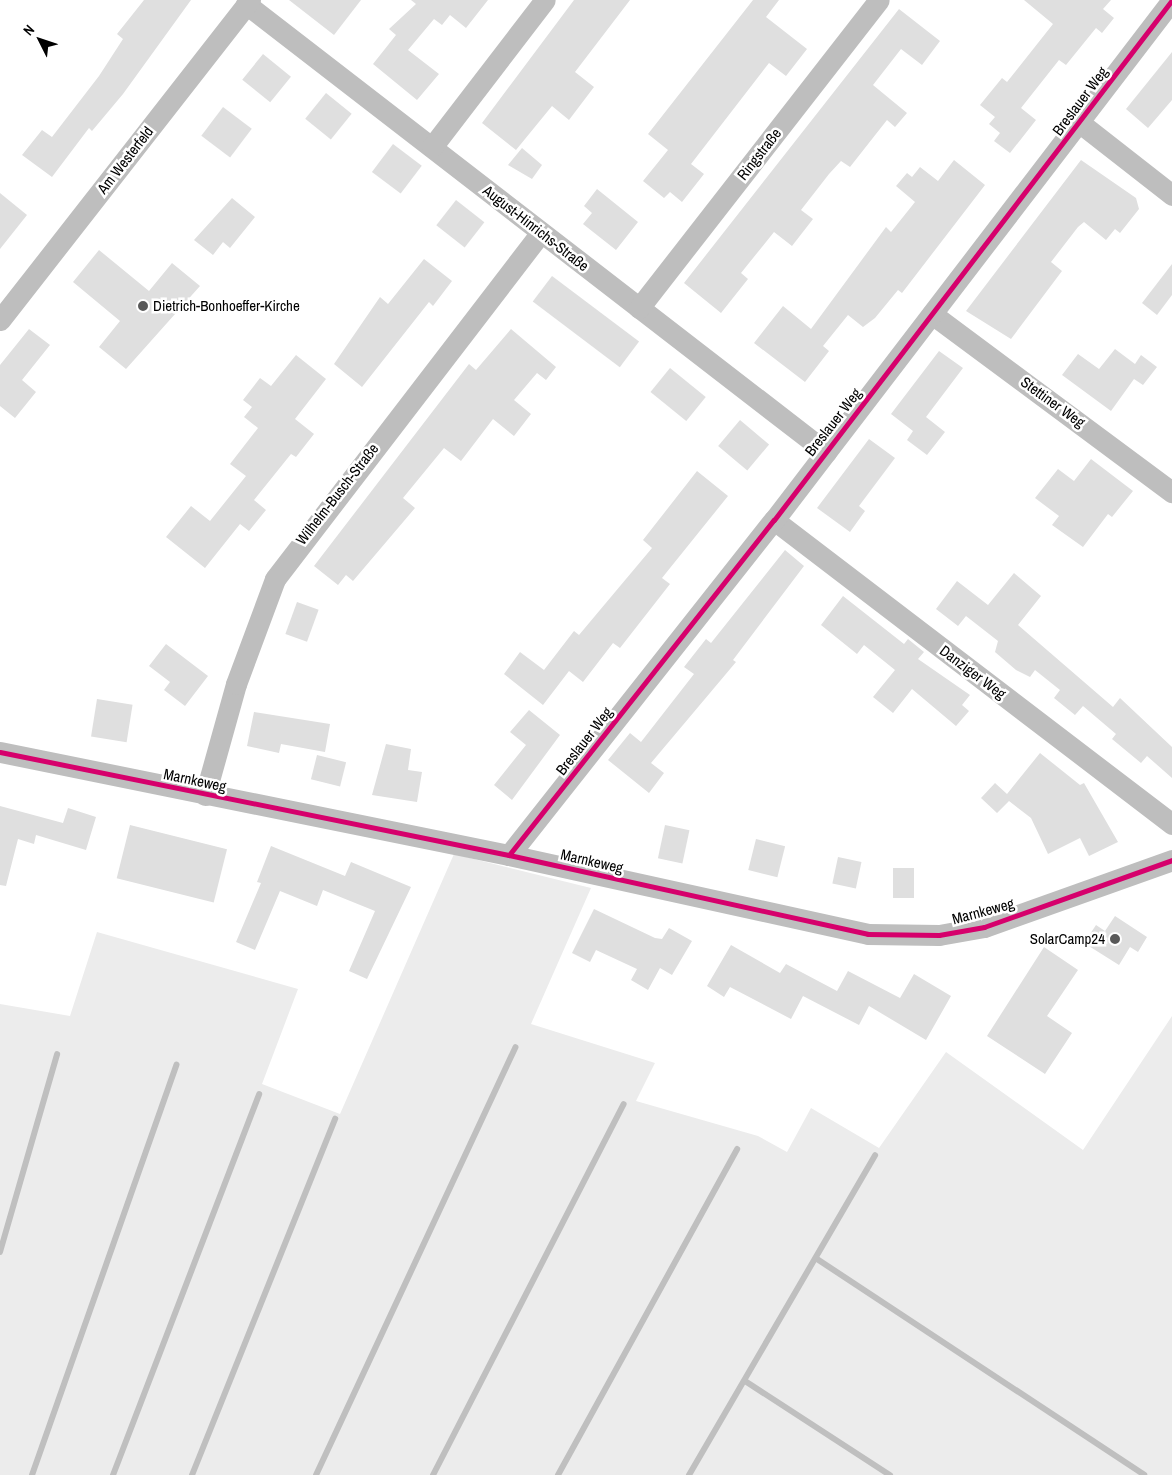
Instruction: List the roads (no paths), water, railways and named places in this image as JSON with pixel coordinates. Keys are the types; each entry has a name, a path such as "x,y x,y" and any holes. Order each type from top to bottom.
{"street":[{"path":"432,147 545,0"},
{"name":"Ringstraße","path":"639,308 879,0"},
{"name":"Breslauer Weg","path":"509,855 774,520 1080,123 1172,0"},
{"name":"August-Hinrichs-Straße","path":"248,2 826,452"},
{"name":"Am Westerfeld","path":"0,320 248,2"},
{"path":"1080,123 1172,195"},
{"name":"Wilhelm-Busch-Straße","path":"204,795 236,684 275,578 541,232"},
{"name":"Stettiner Weg","path":"932,314 1172,492"},
{"name":"Danziger Weg","path":"774,520 1172,824"},
{"name":"Marnkeweg","path":"0,752 204,795 509,855 868,934 909,937 984,927 1172,860"}],"waterway":[{"path":"316,1475 516,1047"},
{"path":"0,1252 57,1054"},
{"path":"32,1475 176,1065"},
{"path":"113,1475 259,1094"},
{"path":"433,1475 624,1104"},
{"path":"192,1475 335,1119"},
{"path":"558,1475 737,1149"},
{"path":"689,1475 875,1155"},
{"path":"817,1259 1144,1475"},
{"path":"745,1381 890,1475"}],"place":[{"name":"Dietrich-Bonhoeffer-Kirche","path":"143,306"},
{"name":"SolarCamp24","path":"1115,939"}]}
